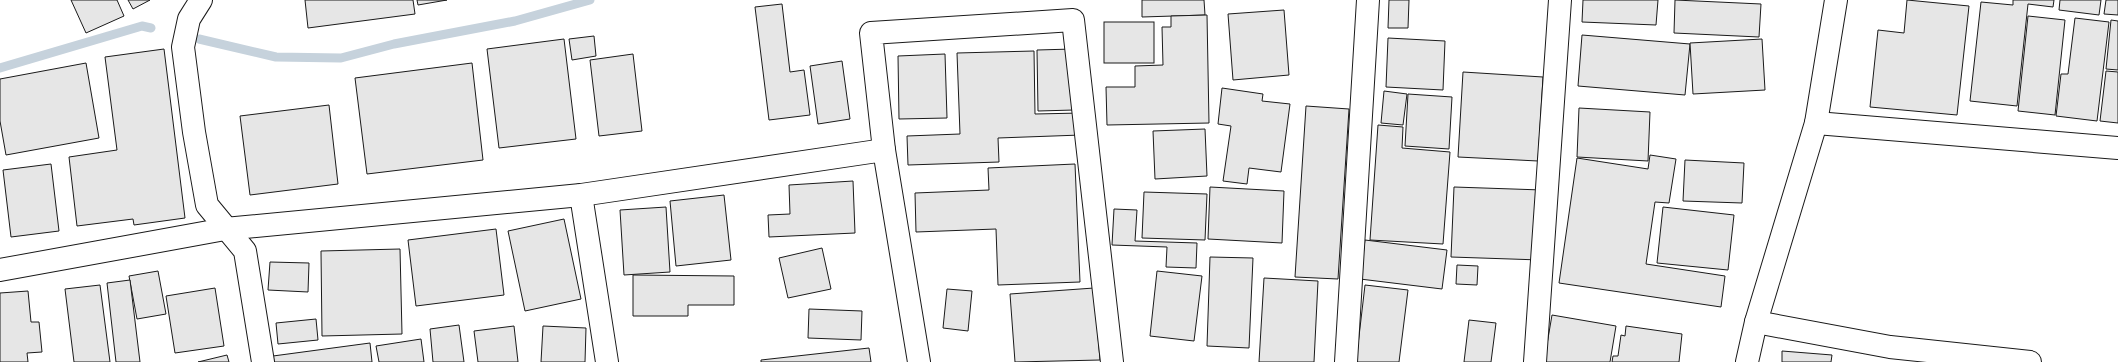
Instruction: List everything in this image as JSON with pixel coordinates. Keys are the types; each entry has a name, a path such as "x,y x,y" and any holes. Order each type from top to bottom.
{"street":[{"path":"201,0 189,19 183,47 194,132 207,205 245,251 263,362"},
{"path":"1346,362 1368,0"},
{"path":"1535,362 1560,0"},
{"path":"1747,362 1756,322 1816,123 1836,0"},
{"path":"919,362 884,150 871,33 1073,20 1112,362"},
{"path":"1816,123 2118,148"},
{"path":"0,270 226,229 581,196 884,150"},
{"path":"581,196 607,362"},
{"path":"1756,322 1890,348 2030,362"}],"building":[{"path":"71,0 117,0 124,16 86,33"},
{"path":"128,0 150,0 133,9"},
{"path":"305,0 413,0 415,14 308,28"},
{"path":"417,0 447,0 418,5"},
{"path":"1142,0 1204,0 1205,15 1142,17"},
{"path":"1389,0 1409,0 1408,28 1388,28"},
{"path":"1583,0 1658,0 1656,25 1582,22"},
{"path":"1675,0 1761,4 1759,37 1674,33"},
{"path":"1907,0 1969,6 1957,115 1870,107 1878,30 1904,33"},
{"path":"2013,0 2054,0 2053,7 2028,4 2017,106 1970,101 1981,2 2013,5"},
{"path":"2060,0 2101,0 2099,15 2059,10"},
{"path":"2106,0 2118,0 2118,15 2104,14"},
{"path":"782,4 790,72 804,70 810,115 769,120 755,7"},
{"path":"1284,10 1289,75 1233,80 1228,14"},
{"path":"1207,15 1209,123 1107,125 1106,87 1135,87 1135,66 1163,65 1162,27 1171,27 1171,16"},
{"path":"2028,16 2065,20 2055,115 2018,111"},
{"path":"2075,18 2109,22 2097,121 2056,116 2061,74 2068,74"},
{"path":"2111,20 2118,21 2118,70 2106,69"},
{"path":"1104,22 1154,22 1154,63 1104,63"},
{"path":"1582,35 1690,44 1685,95 1578,86"},
{"path":"594,36 596,56 572,60 569,39"},
{"path":"1388,38 1445,41 1443,90 1386,87"},
{"path":"564,39 576,139 499,148 487,49"},
{"path":"1762,39 1765,90 1693,94 1690,43"},
{"path":"164,49 185,218 134,225 133,219 77,226 69,157 117,150 105,57"},
{"path":"1073,49 1074,110 1038,111 1037,50"},
{"path":"1034,51 1035,114 1081,113 1081,135 998,138 999,162 908,165 907,136 960,134 957,53"},
{"path":"633,54 642,131 599,136 590,60"},
{"path":"945,54 947,118 899,119 898,56"},
{"path":"842,61 850,119 818,124 810,66"},
{"path":"86,63 99,138 6,155 0,121 0,79"},
{"path":"472,63 483,160 367,174 355,78"},
{"path":"2106,71 2118,72 2118,123 2100,121"},
{"path":"1463,72 1543,77 1538,161 1458,157"},
{"path":"1222,88 1263,94 1262,101 1290,104 1281,172 1249,168 1247,184 1223,181 1231,126 1218,124"},
{"path":"1384,91 1407,94 1403,125 1381,123"},
{"path":"1408,94 1452,97 1449,149 1405,146"},
{"path":"329,105 338,184 250,195 240,116"},
{"path":"1306,106 1349,109 1338,279 1295,277"},
{"path":"1579,108 1650,112 1648,161 1577,157"},
{"path":"1378,125 1403,127 1402,148 1450,152 1443,244 1370,240"},
{"path":"1205,129 1207,176 1155,179 1153,131"},
{"path":"1650,155 1676,159 1669,203 1655,202 1646,264 1725,276 1721,307 1559,283 1577,158 1648,169"},
{"path":"1685,160 1744,163 1742,203 1683,201"},
{"path":"51,164 59,231 11,237 3,170"},
{"path":"1075,164 1080,282 998,285 996,229 916,232 915,193 989,190 988,168"},
{"path":"853,181 855,233 769,237 768,215 790,214 789,185"},
{"path":"1210,187 1284,191 1282,243 1208,239"},
{"path":"1454,187 1542,190 1540,260 1451,257"},
{"path":"1144,192 1207,194 1205,240 1142,238"},
{"path":"724,195 731,260 676,266 670,201"},
{"path":"666,207 670,272 624,275 620,210"},
{"path":"1663,207 1734,215 1728,270 1657,263"},
{"path":"1114,209 1137,210 1135,241 1197,243 1196,268 1166,267 1167,247 1112,245"},
{"path":"564,219 581,299 525,311 508,231"},
{"path":"496,229 504,295 416,306 408,240"},
{"path":"1365,240 1447,250 1442,289 1360,279"},
{"path":"822,248 831,289 788,298 779,258"},
{"path":"400,249 402,334 322,336 321,251"},
{"path":"1210,257 1253,258 1249,348 1207,346"},
{"path":"270,262 309,263 308,292 268,290"},
{"path":"1457,265 1478,266 1477,285 1456,284"},
{"path":"158,271 166,314 137,319 129,276"},
{"path":"1157,271 1202,276 1194,341 1150,336"},
{"path":"633,275 734,276 734,305 688,305 688,316 633,316"},
{"path":"1264,278 1318,281 1314,362 1259,362"},
{"path":"130,280 140,362 116,362 107,283"},
{"path":"100,285 110,362 74,362 65,289"},
{"path":"1365,285 1408,290 1399,362 1356,362"},
{"path":"215,288 224,346 175,353 166,296"},
{"path":"1094,288 1100,360 1015,362 1010,294"},
{"path":"947,289 972,291 968,331 943,328"},
{"path":"28,291 31,322 39,322 42,352 27,353 28,362 0,362 0,293"},
{"path":"809,309 862,311 861,340 808,338"},
{"path":"1552,315 1616,326 1610,362 1544,362"},
{"path":"316,319 318,340 278,344 276,323"},
{"path":"1469,320 1496,323 1491,362 1464,362"},
{"path":"459,325 464,362 433,362 430,329"},
{"path":"514,326 518,362 478,362 474,331"},
{"path":"543,326 586,328 585,362 541,362"},
{"path":"1626,326 1682,334 1679,362 1612,362 1613,356 1618,356 1621,335 1625,336"},
{"path":"421,339 424,362 379,362 376,346"},
{"path":"370,343 372,362 274,362 273,356"},
{"path":"869,348 871,362 761,362 761,360"},
{"path":"1782,351 1832,355 1831,362 1782,362"},
{"path":"227,355 229,362 198,362"}],"waterway":[{"path":"199,39 276,57 341,58 394,44 515,21 590,0"},
{"path":"0,68 142,26 151,28"}]}
